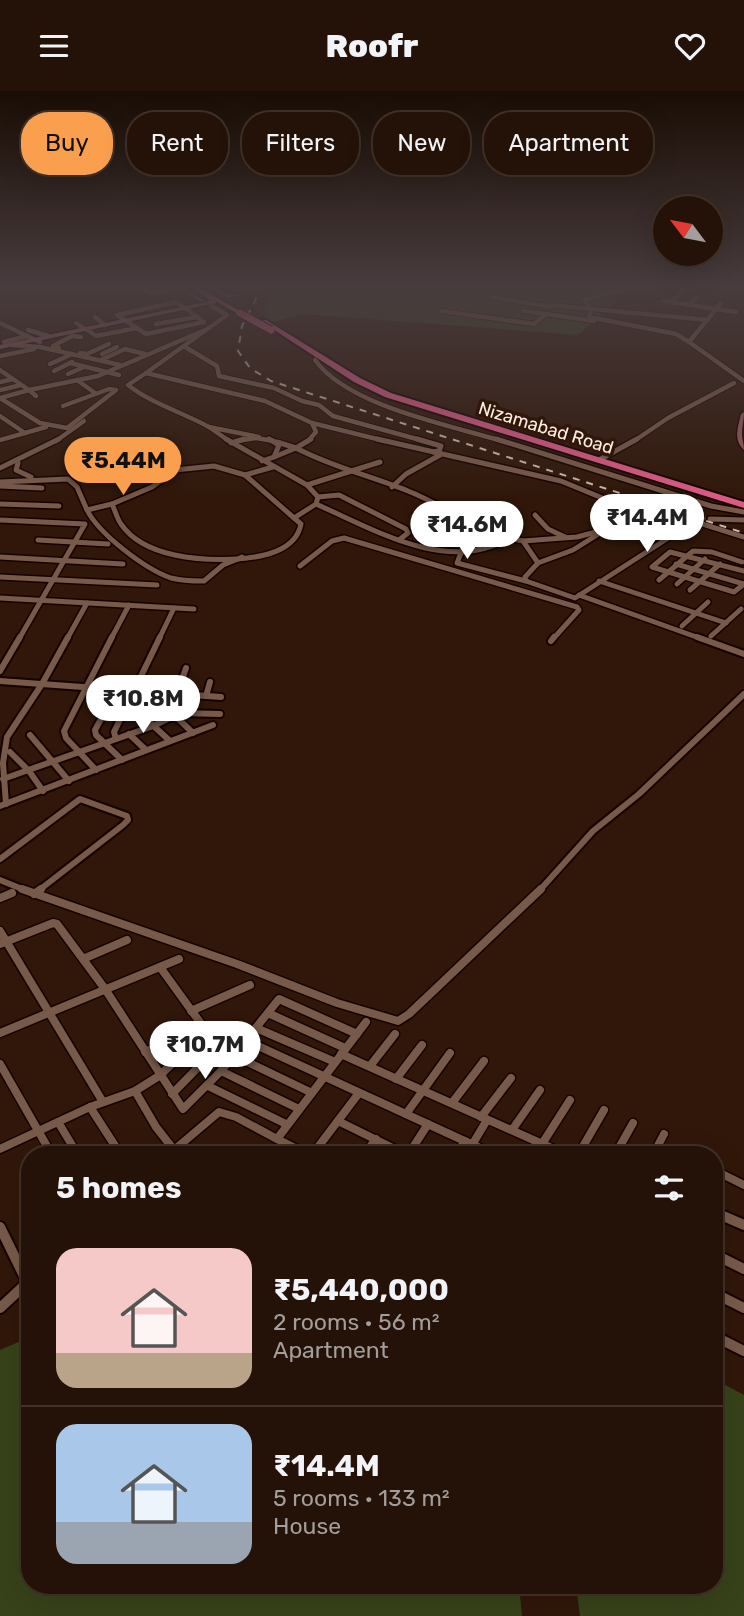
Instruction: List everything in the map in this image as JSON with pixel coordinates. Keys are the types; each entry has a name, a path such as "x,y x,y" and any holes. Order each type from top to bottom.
{"highway":[{"name":"Nizamabad Road","path":"309,356 382,397 744,509"},
{"name":"Nizamabad Road","path":"315,356 343,375"},
{"name":"Nizamabad Road","path":"561,451 599,460 744,509"}],"main road":[{"path":"744,414 740,433 744,448"}],"street":[{"path":"50,361 64,356"},
{"path":"92,359 98,356"},
{"path":"102,359 109,356"},
{"path":"54,371 82,357 120,362 135,356"},
{"path":"0,398 107,372 137,356"},
{"path":"0,468 18,463 74,430 128,385 171,356"},
{"path":"201,356 218,366 219,376 274,388 302,401 319,405 333,416 441,446 439,451 392,487"},
{"path":"709,356 744,381"},
{"path":"102,359 120,365"},
{"path":"315,360 329,378 392,407 711,506 744,509"},
{"path":"70,363 119,375"},
{"path":"68,374 84,366"},
{"path":"84,375 97,369"},
{"path":"146,373 265,401 312,423 433,454 561,481 643,518 695,521 744,537"},
{"path":"4,376 36,395"},
{"path":"76,380 107,398"},
{"path":"599,460 640,438 667,418 734,383"},
{"path":"0,390 22,385"},
{"path":"128,385 145,398 181,411 231,443 307,485 317,501 400,540 461,553 485,551 507,539"},
{"path":"46,387 52,393"},
{"path":"1,438 46,426 67,428 116,390 111,388 63,406"},
{"path":"12,395 19,401"},
{"path":"0,398 46,426"},
{"path":"2,419 25,414"},
{"path":"2,419 24,433"},
{"path":"262,461 313,438 316,432 312,423"},
{"path":"209,427 296,447 348,472 422,497 507,539 523,541 565,538 600,532 643,518"},
{"path":"231,443 259,437"},
{"path":"274,441 279,445 274,457"},
{"path":"307,485 348,472 360,472 380,461"},
{"path":"18,463 16,470 39,479"},
{"path":"0,484 39,479 68,479 77,487 92,520 145,564 175,580 204,581 223,565 293,543 300,534 301,524 245,475 215,465 182,468 167,475 152,487 112,504 88,510"},
{"path":"245,475 273,467"},
{"path":"0,484 42,488"},
{"path":"294,518 317,501 339,495 406,529 408,533 400,540"},
{"path":"0,504 59,506"},
{"path":"112,504 114,517 133,538 146,545 186,558 242,557"},
{"path":"59,523 63,515"},
{"path":"535,516 548,529 565,538"},
{"path":"710,519 744,520"},
{"path":"0,520 85,524 0,671"},
{"path":"569,604 599,581 695,521"},
{"path":"526,581 525,577 538,563 573,550 600,532"},
{"path":"300,566 332,541 344,538 578,607 579,610 551,641"},
{"path":"38,540 108,544"},
{"path":"523,541 538,563"},
{"path":"734,593 652,567 670,551 741,570"},
{"path":"659,580 693,551 721,555 743,562"},
{"path":"461,553 457,563 577,596 744,654"},
{"path":"690,590 710,574 721,555"},
{"path":"0,557 123,564"},
{"path":"677,584 705,559"},
{"path":"676,564 744,584 725,599"},
{"path":"719,589 741,570"},
{"path":"1,579 157,585"},
{"path":"599,581 726,623"},
{"path":"0,598 194,609"},
{"path":"682,626 708,602"},
{"path":"87,603 42,684 3,744 3,805 213,725"},
{"path":"96,770 66,738 64,731 129,605"},
{"path":"116,739 114,732 174,608"},
{"path":"711,636 741,609"},
{"path":"186,668 166,706 193,733"},
{"path":"0,681 221,697"},
{"path":"206,696 210,683"},
{"path":"117,690 95,730 122,760"},
{"path":"0,880 372,1015 398,1021 551,879 593,831 639,794 744,694"},
{"path":"126,708 142,711 153,726 170,741"},
{"path":"3,779 153,726 174,715 185,712 220,714"},
{"path":"129,734 146,750"},
{"path":"30,736 69,781"},
{"path":"10,752 29,771 43,791"},
{"path":"0,859 80,799 86,798 127,816 128,821 34,894"},
{"path":"0,898 12,893"},
{"path":"3,943 55,924 105,989 159,1076 183,1109 208,1086 279,999 357,1034"},
{"path":"0,931 3,943 103,1102"},
{"path":"83,959 127,940"},
{"path":"0,1033 179,959"},
{"path":"160,967 205,1033 230,1058 312,1093"},
{"path":"191,1011 250,985"},
{"path":"268,1013 340,1055"},
{"path":"277,1139 366,1022"},
{"path":"256,1028 370,1066 547,1146"},
{"path":"0,1149 90,1107 135,1091 159,1076 205,1033"},
{"path":"370,1066 395,1034"},
{"path":"245,1040 475,1146"},
{"path":"145,1052 166,1043"},
{"path":"396,1079 422,1045"},
{"path":"172,1094 218,1047"},
{"path":"406,1114 450,1053"},
{"path":"452,1103 484,1061"},
{"path":"0,1064 47,1146"},
{"path":"221,1071 299,1109"},
{"path":"465,1146 511,1078"},
{"path":"208,1086 286,1124"},
{"path":"512,1131 540,1090"},
{"path":"135,1091 167,1146"},
{"path":"317,1146 359,1093"},
{"path":"542,1144 570,1100"},
{"path":"90,1107 115,1146"},
{"path":"583,1146 604,1110"},
{"path":"178,1146 219,1112 236,1117 291,1146"},
{"path":"338,1121 390,1146"},
{"path":"58,1122 73,1146"},
{"path":"620,1146 633,1123"},
{"path":"413,1146 428,1124"},
{"path":"658,1146 664,1134"},
{"path":"371,1146 376,1139"},
{"path":"723,1174 744,1184"},
{"path":"723,1216 744,1225"},
{"path":"0,1227 21,1266"},
{"path":"723,1258 744,1269"},
{"path":"0,1308 21,1288"},
{"path":"723,1298 744,1308"},
{"path":"723,1340 744,1351"}],"green space":[{"path":"21,1341 21,1594 520,1594 522,1616 0,1616 0,1350"},
{"path":"723,1384 744,1395 744,1616 580,1616 577,1594 723,1594"}],"tunnel":[{"path":"696,521 710,519"}],"railway":[{"path":"242,356 250,368 271,381 744,533"}]}
